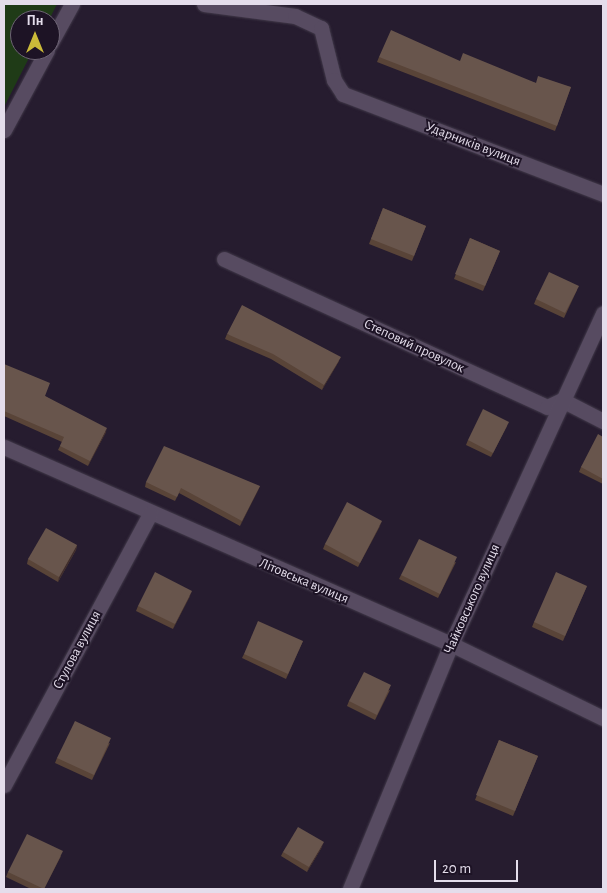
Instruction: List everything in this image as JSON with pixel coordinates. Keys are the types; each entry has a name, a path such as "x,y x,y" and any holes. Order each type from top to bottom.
{"street":[{"path":"60,26 72,4"},
{"name":"Ударників вулиця","path":"204,4 295,16 320,28 334,80 343,94 603,194"},
{"path":"4,130 42,60"},
{"name":"Степовий провулок","path":"224,259 547,407 562,400"},
{"name":"Чайковського вулиця","path":"350,889 451,644 603,313"},
{"path":"562,400 603,421"},
{"name":"Літовська вулиця","path":"4,447 150,514 451,644 603,718"},
{"name":"Стулова вулиця","path":"4,785 150,514"}],"green space":[{"path":"4,4 57,4 54,10 10,10 10,60 28,60 4,107"}],"building":[{"path":"391,30 460,61 463,53 536,83 538,76 571,87 557,126 379,57"},
{"path":"383,208 426,226 414,256 371,239"},
{"path":"470,238 500,251 485,286 455,274"},
{"path":"549,272 579,286 565,313 536,299"},
{"path":"242,305 341,357 324,385 273,354 227,334"},
{"path":"4,364 50,383 45,396 107,428 90,461 60,446 64,437 4,411"},
{"path":"483,409 509,422 493,453 468,440"},
{"path":"598,434 603,437 603,479 581,467"},
{"path":"164,446 260,486 242,521 181,488 177,497 146,482"},
{"path":"347,502 382,521 360,563 325,544"},
{"path":"46,528 77,545 59,577 28,559"},
{"path":"419,539 457,557 440,594 401,575"},
{"path":"155,572 192,591 175,624 138,606"},
{"path":"556,572 587,586 565,636 534,622"},
{"path":"258,621 303,641 288,674 244,654"},
{"path":"364,672 391,685 377,715 349,701"},
{"path":"75,721 111,738 94,775 57,758"},
{"path":"499,740 538,756 515,811 476,795"},
{"path":"298,827 324,842 309,867 283,852"},
{"path":"27,834 63,851 44,889 8,872"}]}
